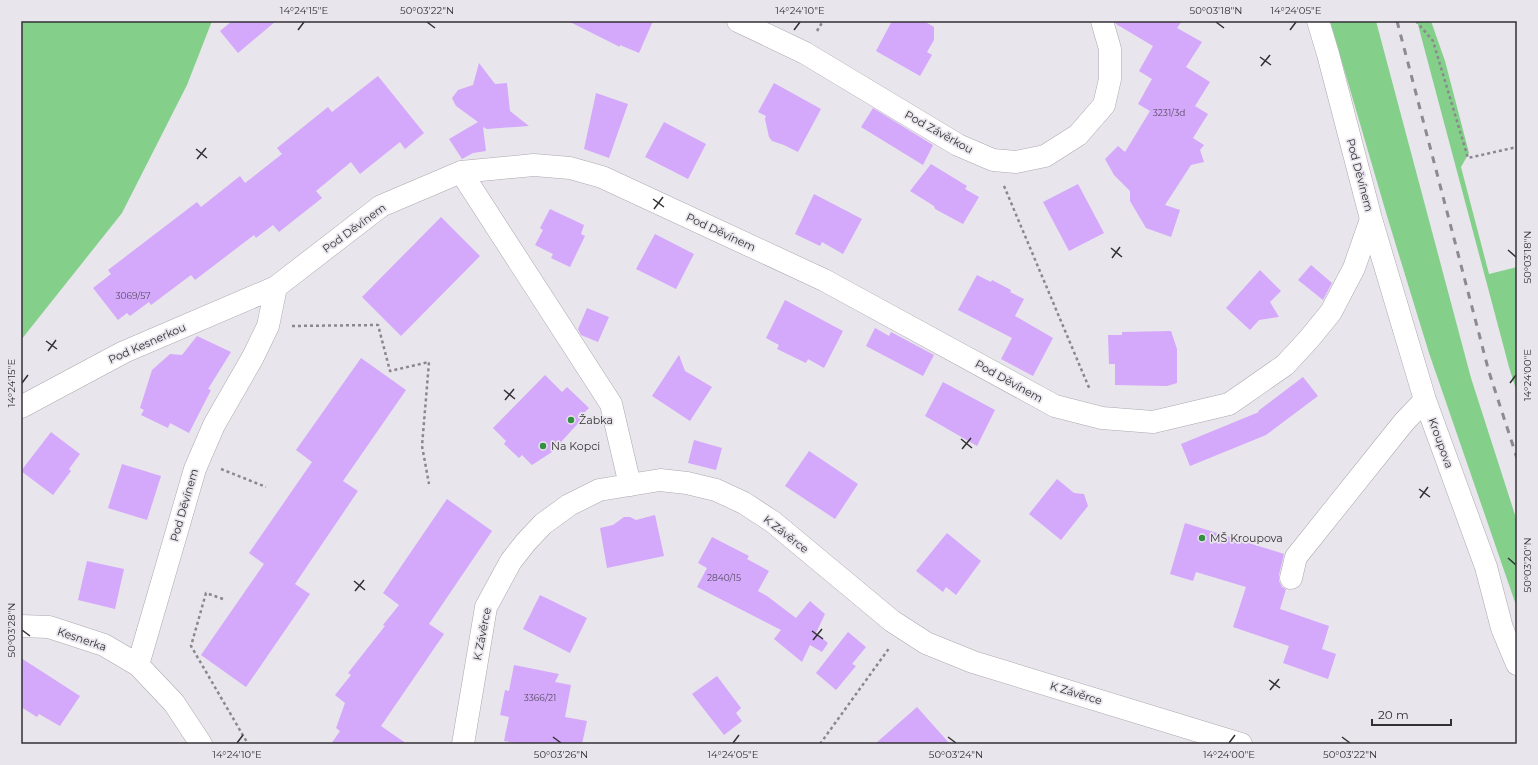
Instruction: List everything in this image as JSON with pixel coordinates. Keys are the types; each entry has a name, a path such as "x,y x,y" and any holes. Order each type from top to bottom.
{"street":[{"name":"Pod Závěrkou","path":"738,21 806,53 958,145 993,160 1016,162 1045,156 1078,135 1104,105 1110,79 1110,49 1102,21"},
{"name":"Pod Děvínem","path":"138,665 195,469 214,425 253,357 268,326 276,287 381,206 461,172 534,165 570,168 602,177 824,280 1055,406 1102,418 1153,422 1229,404 1285,365 1331,312 1354,268 1371,219 1318,21"},
{"path":"461,172 611,404 630,485"},
{"name":"Kroupova","path":"1371,219 1425,400 1486,567 1502,628 1517,664"},
{"name":"Pod Kesnerkou","path":"21,407 124,352 276,287"},
{"path":"1291,578 1296,557 1404,422 1425,400"},
{"name":"K Závěrce","path":"463,744 486,607 511,561 543,524 569,505 599,490 660,480 687,483 716,490 744,503 773,522 892,621 926,643 973,662 1241,744"},
{"name":"Kesnerka","path":"21,626 49,627 104,644 138,665"},
{"path":"138,665 174,703 201,744"}],"path":[{"path":"1416,21 1433,41 1468,158 1517,147"},
{"path":"993,160 1077,358"},
{"path":"268,326 378,325 390,371 429,362 422,446 429,484"},
{"path":"199,460 266,486"},
{"path":"223,599 206,593 191,646 248,744"},
{"path":"820,744 887,652"}],"green space":[{"path":"21,21 212,21 187,85 122,213 21,340"},
{"path":"1330,21 1376,21 1471,378 1517,521 1517,608 1429,353"},
{"path":"1417,21 1431,21 1445,61 1469,153 1461,167 1489,274 1517,267 1517,393 1509,367"}],"building":[{"path":"232,21 276,21 238,53 220,31"},
{"path":"568,21 653,21 639,53 620,45 620,47"},
{"path":"892,21 924,21 934,27 934,40 927,52 932,55 920,76 876,51"},
{"path":"1115,21 1182,21 1177,28 1202,42 1186,67 1210,82 1195,106 1208,114 1193,138 1204,145 1200,150 1204,162 1191,165 1165,205 1180,210 1171,237 1146,228 1130,201 1130,191 1114,175 1105,159 1118,146 1125,152 1150,111 1138,104 1152,79 1139,71 1153,46 1116,24"},
{"path":"479,63 495,84 507,83 510,111 529,126 487,129 483,127 486,151 473,153 462,159 449,139 478,122 456,106 452,98 458,90 473,85"},
{"path":"378,76 424,133 405,149 400,142 360,174 351,162 316,191 322,198 279,232 273,225 256,238 254,235 195,280 191,275 151,305 149,302 130,316 127,313 118,320 93,288 111,274 108,270 197,202 201,207 240,176 245,183 282,154 277,148 328,107 332,112"},
{"path":"774,83 821,109 798,152 772,141 769,137 765,119 766,116 758,112"},
{"path":"596,93 628,104 609,158 584,149"},
{"path":"873,108 933,145 923,165 861,127"},
{"path":"664,122 706,144 688,179 645,157"},
{"path":"931,164 967,186 965,189 979,197 963,224 935,209 934,206 910,191"},
{"path":"1078,184 1104,233 1069,251 1043,202"},
{"path":"814,194 862,219 843,254 822,242 820,246 795,234"},
{"path":"550,209 584,225 581,234 585,236 570,267 551,258 553,254 535,245 543,230 540,228"},
{"path":"441,217 480,256 401,336 362,297"},
{"path":"655,234 694,254 676,289 636,269"},
{"path":"1311,265 1332,283 1323,300 1298,280"},
{"path":"1260,270 1281,291 1270,302 1279,317 1259,320 1250,330 1226,308"},
{"path":"977,275 991,282 992,280 1024,299 1015,316 1053,338 1033,376 1001,359 1012,338 958,310"},
{"path":"785,300 843,331 824,368 808,359 806,363 777,349 779,345 766,338"},
{"path":"587,308 609,317 598,342 581,335 578,329"},
{"path":"875,328 889,336 891,332 934,355 923,376 866,346"},
{"path":"1171,331 1177,349 1177,383 1167,386 1115,385 1115,364 1109,364 1108,335 1122,335 1122,332"},
{"path":"197,336 231,352 208,389 211,390 189,433 170,423 168,428 141,415 144,410 140,408 152,370 170,354 182,355"},
{"path":"679,355 685,371 712,387 690,421 652,396"},
{"path":"361,358 406,390 343,481 358,491 295,584 310,594 246,687 201,655 264,564 249,553 312,462 296,450"},
{"path":"545,375 562,392 567,387 589,408 579,418 581,420 552,452 532,465 522,455 519,458 504,444 506,441 493,428"},
{"path":"1303,377 1318,396 1266,435 1190,466 1181,444 1259,412 1258,411"},
{"path":"943,382 995,410 977,446 925,416"},
{"path":"51,432 80,454 69,469 71,471 53,495 21,471"},
{"path":"694,440 722,448 716,470 688,463"},
{"path":"809,451 858,484 835,519 785,486"},
{"path":"122,464 161,476 147,520 108,508"},
{"path":"1057,479 1074,493 1084,494 1088,506 1061,540 1029,514"},
{"path":"447,499 492,531 429,624 444,634 381,726 407,744 331,744 340,731 336,728 345,703 335,695 351,675 348,673 385,626 383,625 399,605 383,593"},
{"path":"655,515 664,556 607,568 600,528 613,525 624,517 630,517 636,520"},
{"path":"1185,523 1284,554 1279,581 1282,587 1286,589 1280,609 1329,626 1322,649 1336,654 1328,679 1283,663 1289,646 1233,627 1246,587 1196,572 1193,581 1170,574"},
{"path":"947,533 981,561 956,595 946,587 943,592 916,571"},
{"path":"712,537 749,556 747,559 769,571 758,591 796,618 810,601 825,614 816,633 828,643 822,652 810,645 802,662 774,639 781,630 697,587 707,568 698,563"},
{"path":"87,561 124,569 115,609 78,600"},
{"path":"540,595 587,618 570,653 523,629"},
{"path":"848,632 866,647 852,664 856,666 836,690 816,673"},
{"path":"21,658 80,696 60,726 39,714 37,717 21,707"},
{"path":"514,665 559,674 555,682 571,685 565,717 587,721 582,744 522,744 504,741 509,717 500,715 505,690 509,691"},
{"path":"717,676 741,708 736,713 742,721 724,735 692,694"},
{"path":"917,707 950,744 875,744"}],"railway":[{"path":"1397,21 1489,372 1517,458"}],"place":[{"name":"Žabka","path":"571,420"},
{"name":"Na Kopci","path":"543,446"},
{"name":"MŠ Kroupova","path":"1202,538"}]}
